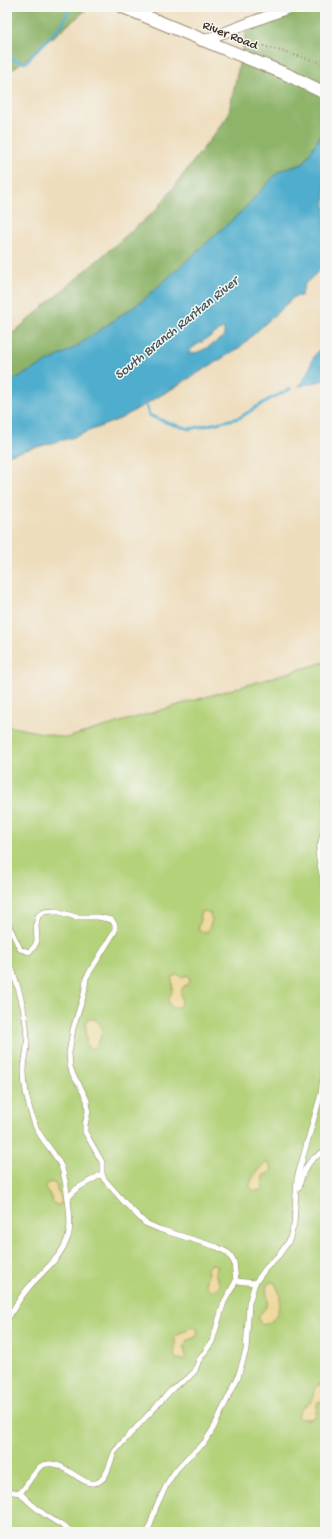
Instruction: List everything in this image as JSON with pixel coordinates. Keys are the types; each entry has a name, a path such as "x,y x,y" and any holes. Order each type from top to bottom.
{"street":[{"name":"River Road","path":"123,7 286,74 325,93"},
{"path":"202,40 291,7"}],"lane":[{"path":"325,825 318,854 325,889"},
{"path":"7,926 11,930 20,949 29,952 37,941 36,925 38,916 44,911 53,910 76,918 105,918 112,920 115,925 115,931 110,942 94,963 86,978 84,994 73,1029 69,1053 70,1066 73,1075 87,1100 88,1112 84,1125 85,1132 102,1162 102,1174 104,1179 145,1223 159,1229 217,1247 228,1253 234,1262 236,1281 224,1302 212,1342 199,1360 195,1371 188,1378 174,1387 115,1451 104,1477 99,1482 86,1482 65,1468 50,1464 42,1465 20,1493"},
{"path":"7,956 18,989 26,1028 27,1040 24,1071 28,1098 35,1125 43,1140 61,1166 68,1198 70,1218 69,1236 61,1252 27,1289 7,1320"},
{"path":"148,1532 156,1507 168,1482 176,1470 188,1457 204,1443 213,1429 238,1377 246,1350 249,1303 255,1283 289,1241 294,1224 297,1178 321,1094 325,1059"},
{"path":"295,1208 304,1170 309,1162 317,1155 325,1152"},
{"path":"68,1198 76,1188 102,1174"},
{"path":"236,1281 255,1283"},
{"path":"7,1491 20,1493 46,1517 73,1532"},
{"path":"323,1532 325,1528"}],"path":[{"path":"236,40 257,44 325,64"}],"green space":[{"path":"7,7 90,7 7,74"},
{"path":"288,7 325,7 325,128 303,164 279,171 243,210 142,301 74,348 7,383 7,336 13,333 157,209 228,116 248,23"},
{"path":"325,662 325,1532 7,1532 7,726 66,738"}],"sand":[{"path":"205,911 210,913 212,921 207,932 202,932 198,929 200,913"},
{"path":"177,974 181,977 188,975 190,978 189,983 182,989 182,1001 180,1006 173,1008 170,1006 169,1001 172,992 172,978"},
{"path":"88,1019 95,1019 102,1027 101,1037 98,1043 91,1049 87,1047 86,1044 85,1023"},
{"path":"266,1163 269,1163 272,1169 271,1172 263,1176 263,1189 254,1191 250,1187 253,1177"},
{"path":"51,1182 56,1184 61,1199 60,1205 53,1203 49,1193 45,1190 45,1185"},
{"path":"213,1264 218,1266 215,1274 220,1285 214,1291 208,1289 205,1283 208,1274 207,1268"},
{"path":"271,1282 275,1283 279,1290 280,1303 273,1320 265,1324 261,1323 258,1318 266,1306 268,1299 267,1285"},
{"path":"192,1327 197,1329 198,1334 196,1337 187,1341 184,1348 186,1357 184,1360 176,1359 174,1354 175,1337"},
{"path":"321,1384 325,1387 325,1401 318,1402 314,1417 303,1419 298,1417 300,1410 313,1400 315,1388"}],"water":[{"name":"South Branch Raritan River","path":"325,128 325,265 305,284 301,296 294,297 239,348 120,419 71,438 7,455 7,383 74,348 142,301 243,210 279,171 303,164","holes":["224,328 224,336 212,345 188,354 192,348"]},
{"path":"325,343 325,380 299,386 308,372 315,355"}],"waterway":[{"path":"7,68 9,58 25,63 63,23 70,7"},
{"path":"145,402 149,415 168,423 190,429 239,418 268,400 290,389"}]}
